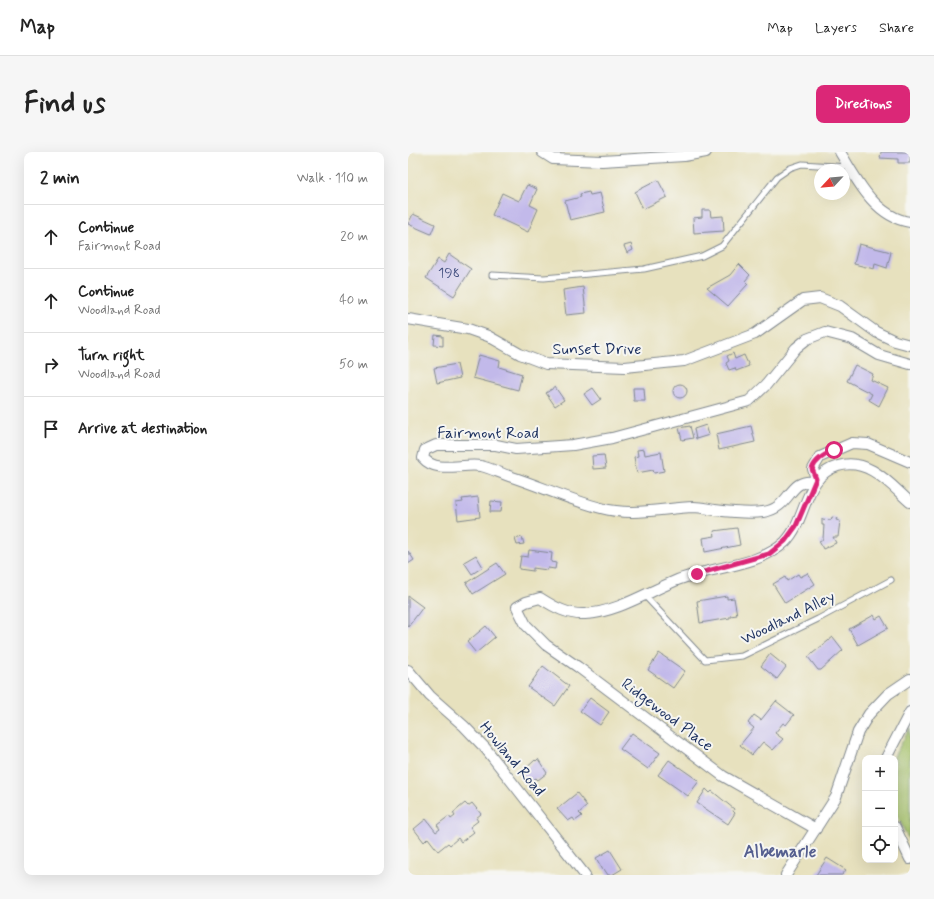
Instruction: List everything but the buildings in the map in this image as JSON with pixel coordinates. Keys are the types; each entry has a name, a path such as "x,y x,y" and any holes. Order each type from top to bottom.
{"street":[{"path":"542,152 553,159 602,161 684,156 706,152"},
{"path":"840,152 846,164"},
{"path":"850,170 874,203 901,221 910,222"},
{"name":"Sunset Drive","path":"408,319 468,329 488,336 520,354 546,364 625,367 684,361 755,334 803,300 820,298 840,306 876,332 895,341 910,345"},
{"name":"Fairmont Road","path":"815,481 805,481 799,483 787,499 777,507 765,512 742,514 695,507 625,512 602,509 580,502 481,466 441,467 428,463 423,458 425,450 436,445 496,445 516,449 573,445 612,438 749,401 766,385 796,348 807,339 825,332 852,339 879,355 910,364"},
{"path":"815,481 812,469 820,457 852,443 868,444 910,462"},
{"path":"645,596 675,580 769,554 785,541 796,526 815,481 826,471 838,466 857,464 870,468 910,502"},
{"name":"Ridgewood Place","path":"645,596 597,613 571,614 553,607 540,598 526,602 517,607 526,625 546,645 578,666 723,776 816,829"},
{"name":"Howland Road","path":"408,670 430,696 464,726 486,749 585,875"},
{"path":"786,875 836,797 858,732 869,714 888,694 910,679"},
{"path":"888,755 910,712"},
{"path":"898,833 910,859"}],"lane":[{"path":"492,275 544,278 644,270 702,256 722,246 777,177 790,168 802,164 814,165"},
{"name":"Woodland Alley","path":"645,596 705,660 742,656 818,619 891,580"}],"green space":[{"path":"910,728 910,843 898,817 898,755 895,755"}],"district":[{"name":"Albemarle","path":"780,852"}],"route":[{"path":"697,574 769,554 785,541 796,526 807,497 816,479 812,469 814,464 820,457 834,450"}]}
